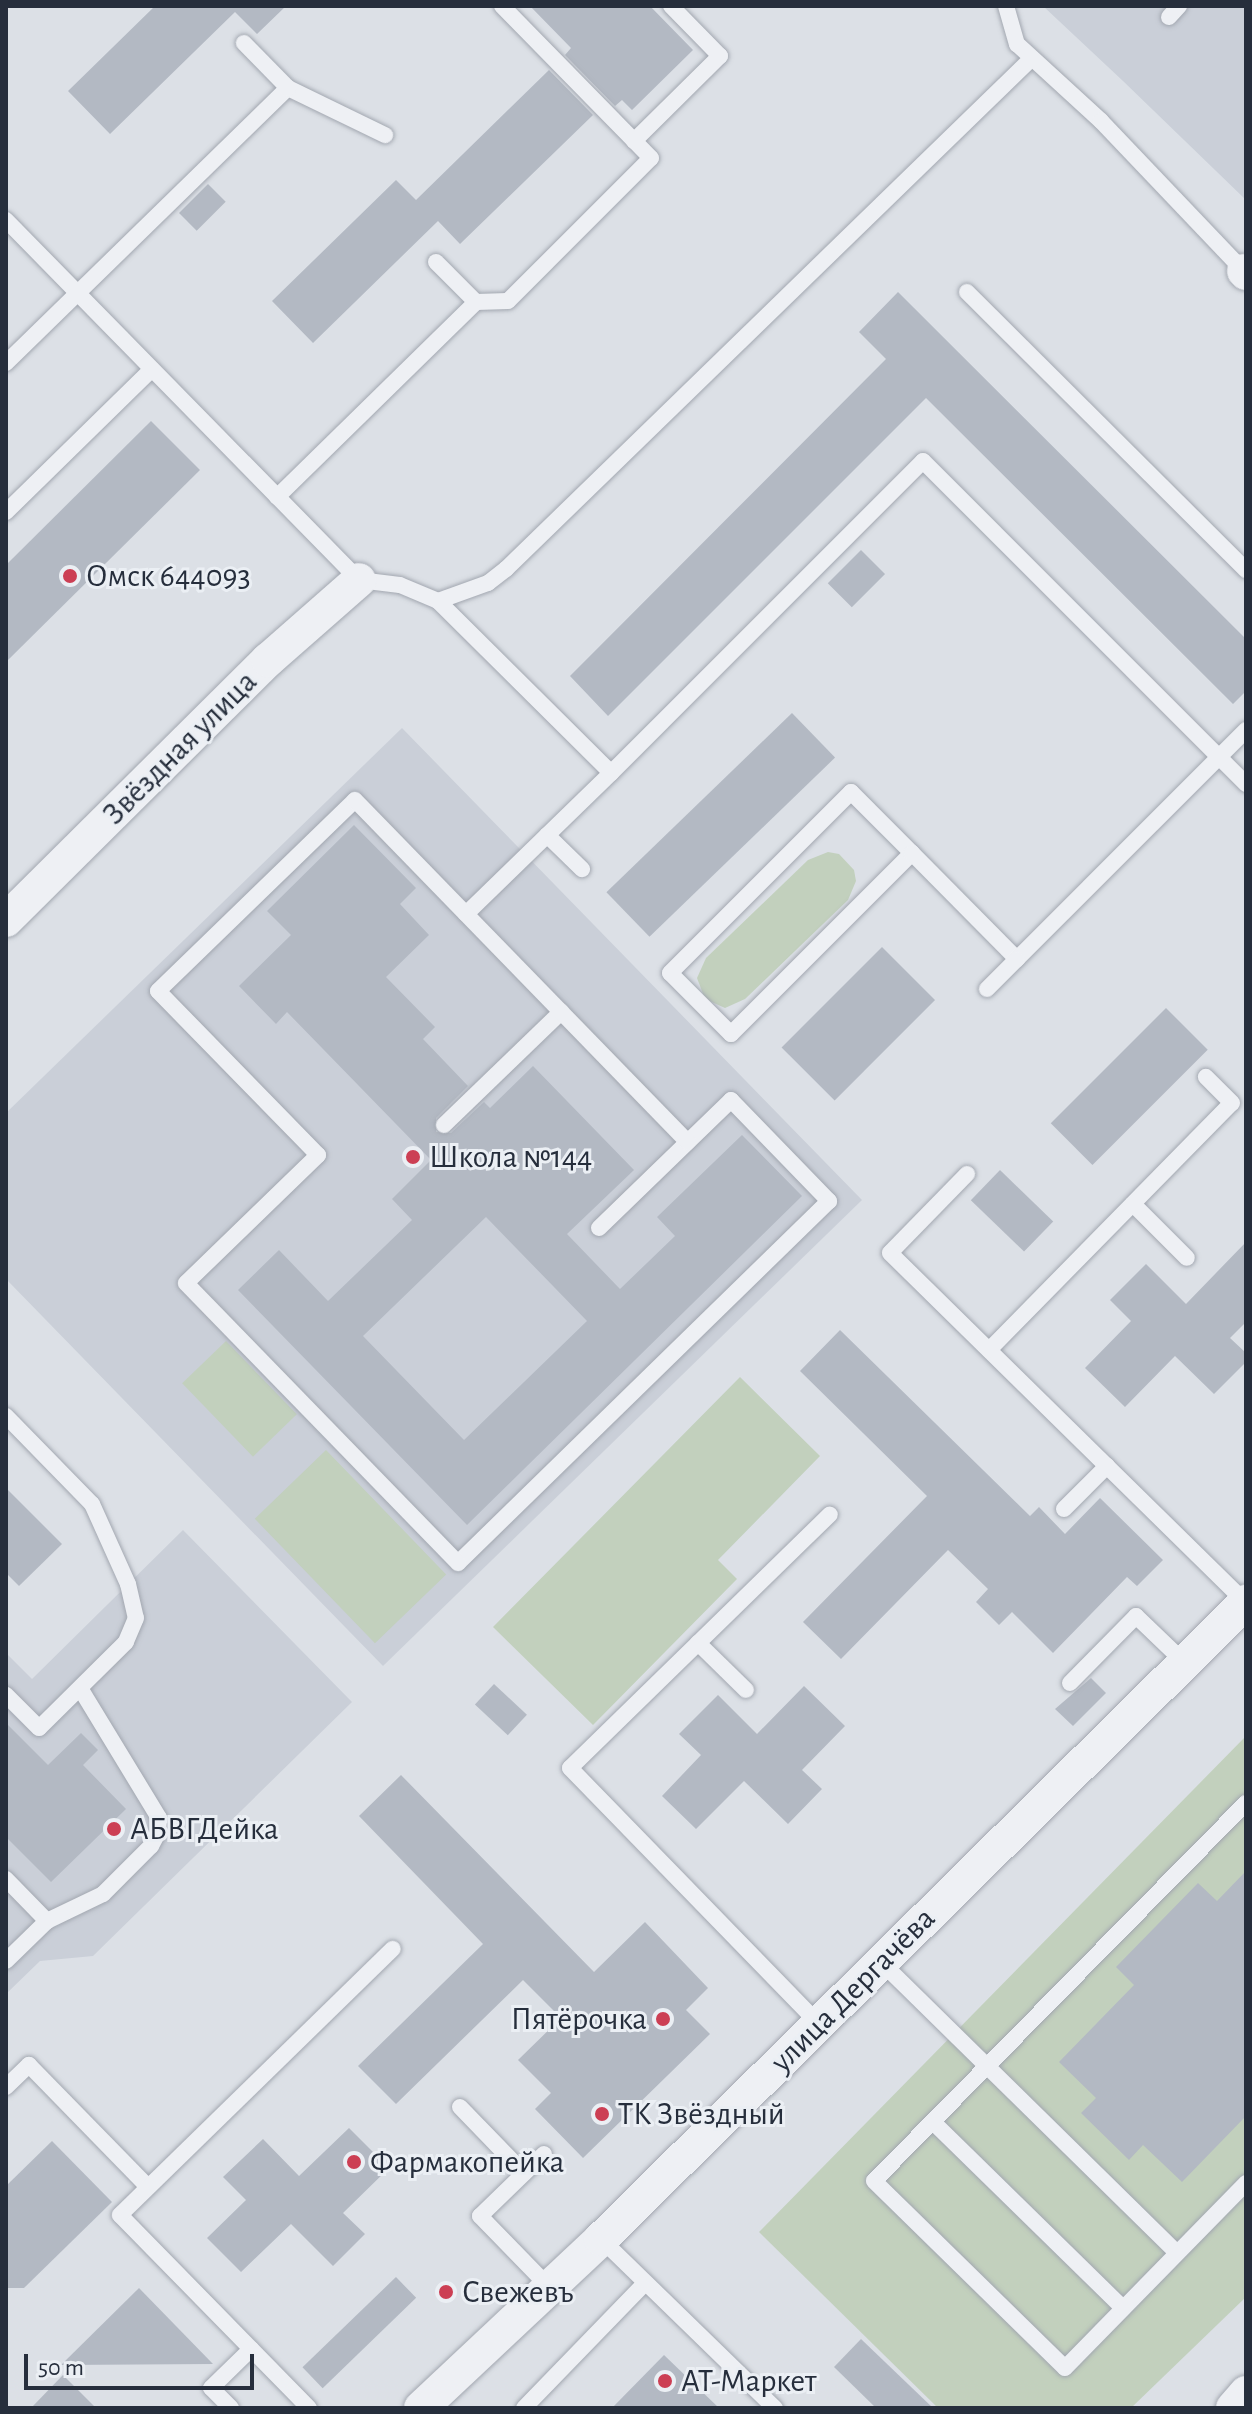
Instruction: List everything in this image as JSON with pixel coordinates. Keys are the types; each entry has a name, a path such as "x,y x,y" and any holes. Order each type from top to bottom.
{"street":[{"name":"Звёздная улица","path":"6,920 268,660 359,580"},
{"name":"улица Дергачёва","path":"421,2408 601,2239 1246,1602"},
{"path":"1233,2408 1246,2393"}],"lane":[{"path":"277,497 476,302 508,301 651,158 502,6"},
{"path":"634,141 720,56 671,6"},
{"path":"1006,6 1017,44 1101,121 1245,272"},
{"path":"244,43 288,88 385,135"},
{"path":"438,601 488,583 506,569 1032,58"},
{"path":"6,363 288,88"},
{"path":"6,220 359,580 400,585 438,601 611,773"},
{"path":"436,262 476,302"},
{"path":"967,292 1246,570"},
{"path":"6,512 152,369"},
{"path":"466,914 923,461 1246,784"},
{"path":"987,989 1246,730"},
{"path":"912,853 731,1034 670,973 851,792 912,853 1017,959"},
{"path":"599,1228 688,1142 731,1100 829,1201 458,1563 186,1283 318,1155 158,991 355,800 688,1142"},
{"path":"547,835 582,869"},
{"path":"444,1125 561,1012"},
{"path":"989,1350 1232,1103 1206,1077"},
{"path":"967,1174 890,1253 1246,1602"},
{"path":"1133,1204 1187,1258"},
{"path":"6,1416 92,1504 128,1584 136,1618 126,1642 39,1728 6,1695"},
{"path":"1064,1509 1107,1466"},
{"path":"819,2024 570,1768 830,1514"},
{"path":"1070,1683 1136,1616 1183,1661"},
{"path":"698,1643 746,1690"},
{"path":"8,1954 47,1921 103,1894 158,1833 159,1818 80,1688"},
{"path":"1246,1803 874,2181 1065,2368 1246,2183"},
{"path":"6,1879 47,1921"},
{"path":"298,2404 251,2349 120,2215 393,1949"},
{"path":"881,1962 1177,2253"},
{"path":"6,2087 29,2065 148,2187"},
{"path":"460,2107 524,2173"},
{"path":"933,2122 1123,2308"},
{"path":"544,2154 480,2216 548,2286"},
{"path":"601,2239 775,2408"},
{"path":"524,2408 645,2283"},
{"path":"231,2408 211,2388 251,2349"}],"shaded area":[{"path":"1043,6 1246,6 1246,200 1123,81"},
{"name":"Школа №144","path":"402,728 862,1200 383,1666 6,1279 6,1113"},
{"name":"АБВГДейка","path":"183,1530 352,1702 93,1956 40,1961 6,1994 6,1653 32,1679"}],"green space":[{"path":"828,852 839,854 854,870 856,881 848,900 745,999 725,1008 705,999 697,978 706,958 808,860"},
{"path":"226,1341 297,1414 253,1457 182,1383"},
{"path":"740,1377 820,1456 718,1560 737,1579 593,1725 493,1627"},
{"path":"326,1450 446,1574 375,1643 255,1519"},
{"path":"1246,1736 1246,2297 1131,2408 938,2408 759,2232"}],"building":[{"path":"155,6 286,6 257,34 235,12 110,134 68,91"},
{"path":"530,6 650,6 693,50 632,110 622,100 615,106 565,55 571,48"},
{"path":"549,70 593,115 460,244 438,221 313,343 272,301 396,180 416,200"},
{"path":"208,184 226,202 197,231 179,213"},
{"path":"898,292 1246,639 1246,691 1233,704 926,398 608,716 570,676 886,359 859,332"},
{"path":"151,421 200,470 6,662 6,565"},
{"path":"861,550 885,574 852,607 828,583"},
{"path":"792,713 835,758 649,937 606,892"},
{"path":"354,825 416,888 400,904 429,935 386,977 435,1027 423,1039 468,1086 436,1118 436,1132 451,1133 484,1102 490,1108 533,1066 634,1170 567,1234 620,1289 675,1236 657,1217 742,1135 802,1196 467,1525 238,1290 279,1250 328,1301 412,1220 392,1199 431,1160 287,1012 276,1024 239,986 291,935 267,911","holes":["486,1217 587,1321 464,1440 363,1336"]},
{"path":"882,947 935,1000 835,1100 782,1047"},
{"path":"1166,1008 1208,1050 1092,1165 1051,1123"},
{"path":"1000,1170 1053,1221 1024,1252 971,1200"},
{"path":"1246,1242 1246,1322 1230,1338 1246,1353 1246,1362 1214,1394 1175,1356 1125,1407 1085,1368 1131,1321 1110,1300 1146,1264 1186,1304"},
{"path":"840,1330 1030,1516 1039,1507 1065,1534 1100,1498 1163,1560 1137,1586 1127,1577 1053,1653 1012,1612 999,1625 976,1602 988,1589 948,1550 841,1659 803,1622 927,1496 800,1371"},
{"path":"6,1488 62,1544 19,1586 6,1573"},
{"path":"1091,1678 1106,1693 1073,1726 1055,1709"},
{"path":"494,1684 527,1715 508,1735 475,1704"},
{"path":"804,1686 845,1726 802,1770 822,1789 788,1824 744,1781 696,1829 662,1796 701,1755 679,1734 718,1695 757,1734"},
{"path":"6,1723 48,1765 81,1733 98,1750 83,1765 126,1809 51,1882 6,1837"},
{"path":"401,1775 594,1972 645,1922 708,1988 686,2010 710,2034 583,2158 535,2109 551,2093 518,2060 561,2018 523,1980 396,2104 358,2066 483,1944 359,1816"},
{"path":"1246,1871 1246,2116 1182,2182 1143,2145 1129,2160 1081,2113 1096,2098 1059,2062 1134,1985 1116,1967 1198,1883 1217,1901"},
{"path":"349,2128 389,2168 343,2213 365,2234 333,2266 291,2224 241,2272 207,2238 246,2200 223,2177 263,2139 299,2176"},
{"path":"52,2141 112,2202 24,2288 6,2288 6,2186"},
{"path":"396,2277 416,2298 323,2388 302,2367"},
{"path":"139,2288 213,2364 61,2365"},
{"path":"861,2339 933,2408 876,2408 834,2367"},
{"name":"АТ-Маркет","path":"664,2355 719,2408 612,2408"},
{"path":"63,2375 96,2408 31,2408"}],"place":[{"name":"Омск 644093","path":"70,576"},
{"name":"Школа №144","path":"413,1157"},
{"name":"АБВГДейка","path":"114,1829"},
{"name":"Пятёрочка","path":"663,2019"},
{"name":"ТК Звёздный","path":"602,2114"},
{"name":"Фармакопейка","path":"354,2162"},
{"name":"Свежевъ","path":"446,2292"},
{"name":"АТ-Маркет","path":"665,2381"}]}
